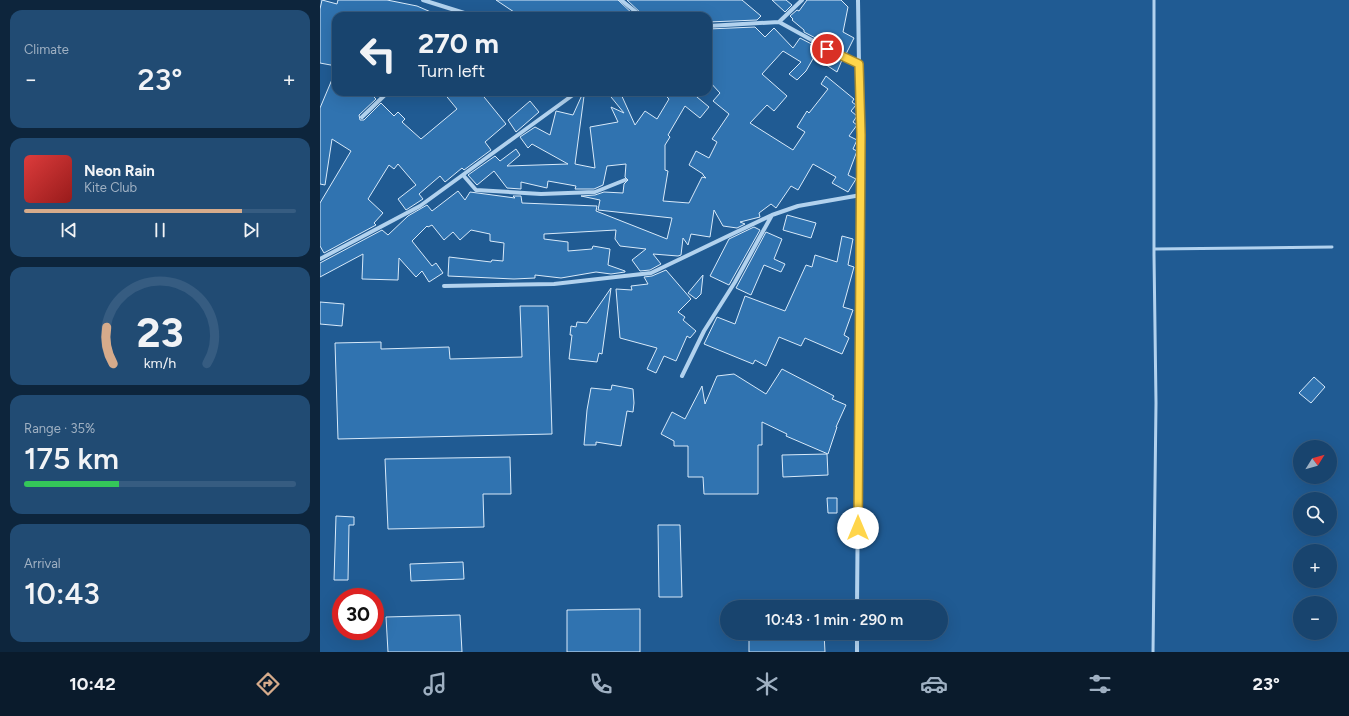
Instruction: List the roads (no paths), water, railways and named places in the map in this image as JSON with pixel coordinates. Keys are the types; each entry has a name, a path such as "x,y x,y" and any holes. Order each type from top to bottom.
{"street":[{"path":"423,0 459,12"},
{"path":"621,0 636,12"},
{"path":"779,22 802,0"},
{"path":"857,600 861,195 858,0"},
{"path":"712,26 779,22 839,56 859,64"},
{"path":"362,117 384,96"},
{"path":"320,259 420,206 572,96"},
{"path":"463,175 476,190 541,194 595,192 625,180"},
{"path":"444,286 554,284 651,273 772,215 798,206 861,195"},
{"path":"682,376 704,331 735,282 772,215"},
{"path":"857,640 857,652"}],"lane":[{"path":"1153,652 1156,403 1154,249 1154,0"},
{"path":"1154,249 1332,247"}]}
